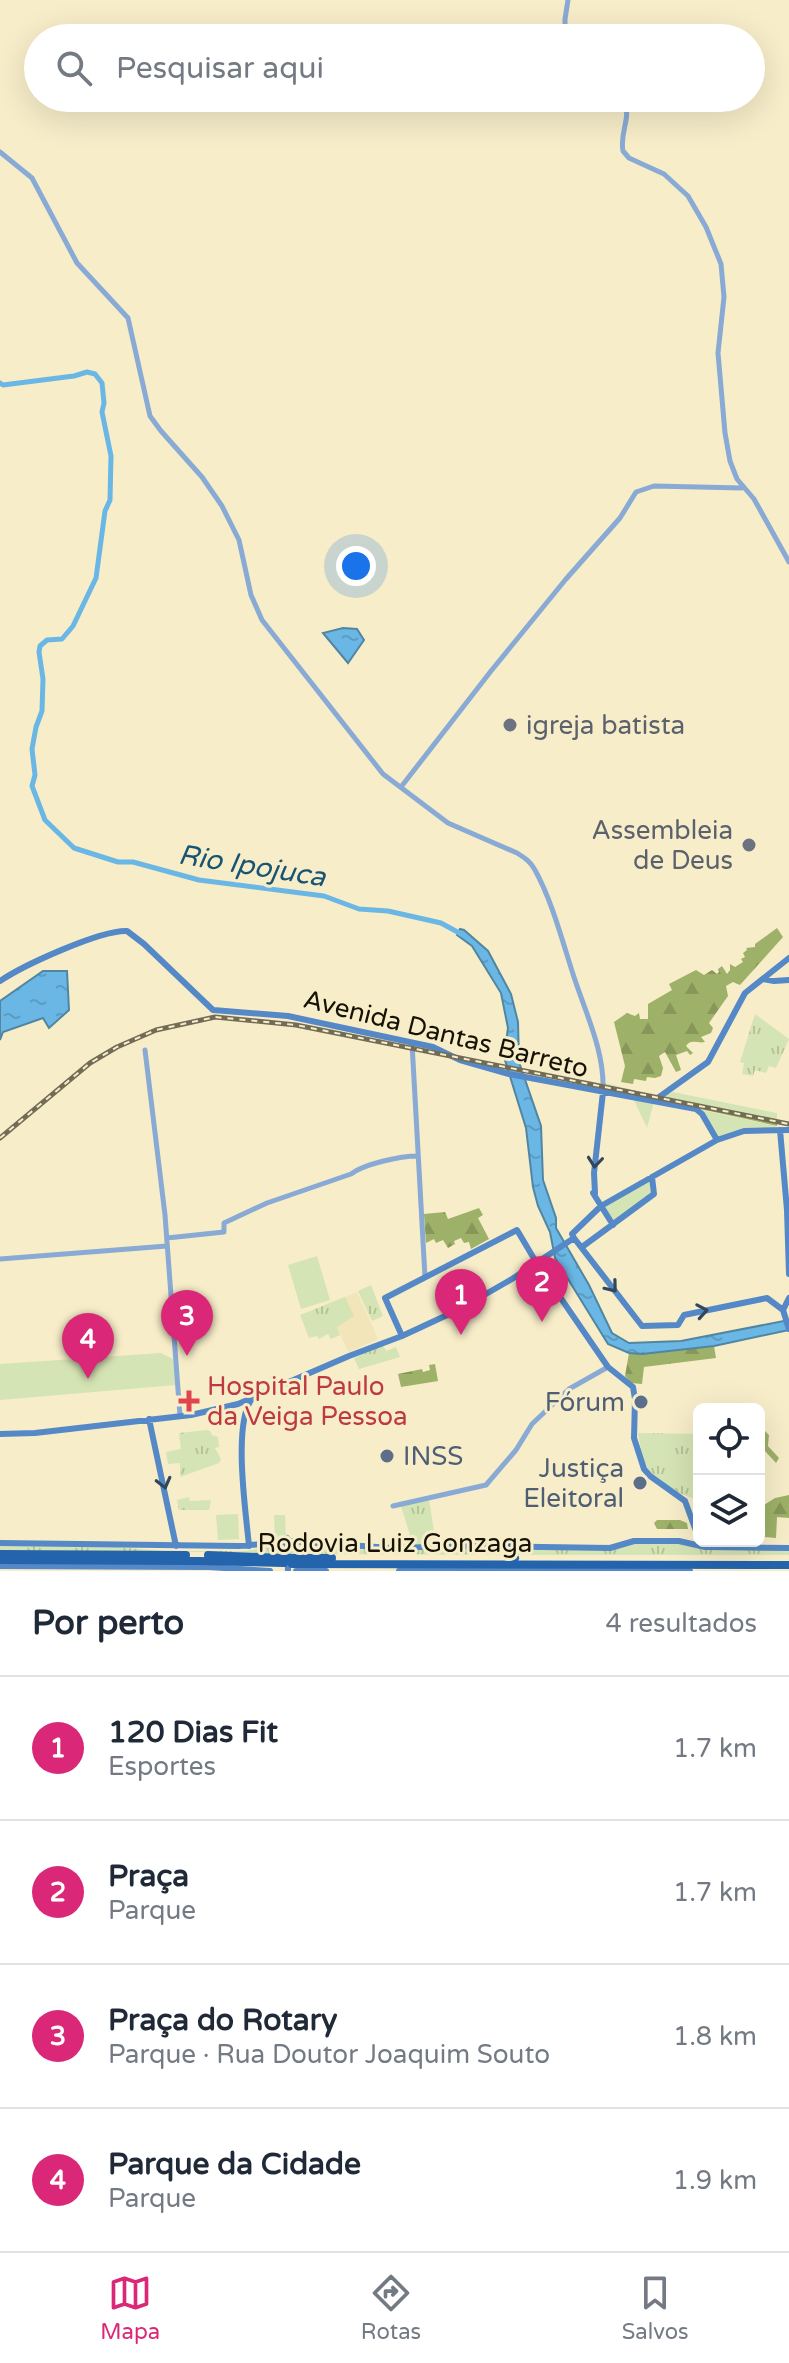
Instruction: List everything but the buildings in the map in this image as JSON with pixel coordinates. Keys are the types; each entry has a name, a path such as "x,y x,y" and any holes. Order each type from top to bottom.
{"highway":[{"path":"509,1546 515,1558"},
{"name":"Rodovia Luiz Gonzaga","path":"0,1557 366,1567 789,1563"},
{"name":"Rodovia Luiz Gonzaga","path":"289,1566 515,1558 789,1563"}],"main road":[{"name":"Avenida Dantas Barreto","path":"0,981 33,962 122,931 132,934 213,1010 288,1016 436,1048 460,1060 509,1074 698,1110 717,1140"},
{"path":"655,1100 708,1062 749,989 789,958"},
{"path":"763,979 789,980"},
{"path":"603,1092 593,1193 613,1225"},
{"path":"780,1130 789,1274"},
{"path":"789,1130 735,1132 717,1140 601,1206 572,1234 642,1326 678,1325 684,1315 767,1298 783,1310 789,1329"},
{"path":"582,1247 654,1194 652,1177"},
{"path":"402,1336 385,1298 517,1230 608,1367 634,1390 634,1438 646,1473 685,1501 693,1523"},
{"path":"0,1434 35,1433 180,1416 238,1404 458,1310 573,1239"},
{"path":"783,1310 789,1298"},
{"path":"249,1546 242,1481 245,1409 253,1398"},
{"path":"238,1404 245,1409"},
{"path":"149,1419 176,1546"},
{"path":"0,1543 249,1546 287,1542 391,1548 610,1548 634,1541 693,1542"},
{"path":"287,1542 289,1566 326,1571"},
{"path":"765,1546 789,1548"},
{"path":"0,1566 209,1567 270,1571"},
{"path":"399,1571 690,1571"}],"street":[{"path":"565,24 568,0"},
{"path":"628,112 623,151 629,158 664,174 681,189 702,218 721,264 725,282 718,353 733,471 756,502 789,562"},
{"path":"0,152 34,181 77,263 128,318 150,416 222,506 239,540 251,595 259,615 375,764 448,823 512,851 525,858 534,868 556,920 595,1037 603,1071 603,1092"},
{"path":"401,787 491,671 620,518 636,492 654,486 743,488"},
{"path":"412,1043 425,1277"},
{"path":"145,1050 167,1238 180,1416"},
{"path":"167,1238 224,1232 224,1223 267,1203 351,1174 360,1167 418,1156"},
{"path":"0,1259 167,1246"},
{"path":"393,1506 486,1485 516,1450 532,1424 569,1389 608,1367"}],"shaded area":[{"path":"357,1292 378,1339 349,1352 324,1305"}],"green space":[{"path":"777,928 783,937 740,985 733,982 726,986 728,996 709,1023 713,1028 711,1033 701,1037 705,1042 690,1042 686,1046 693,1053 690,1055 687,1051 676,1055 681,1070 676,1072 665,1052 659,1056 663,1068 661,1076 647,1077 646,1081 634,1079 633,1084 621,1082 625,1066 614,1022 627,1013 635,1016 639,1013 640,1019 648,1019 648,1004 672,990 669,984 696,970 704,975 712,970 717,974 722,966 727,974 730,964 735,967 743,962 741,959 745,957 743,953 746,948 755,947"},
{"path":"755,1014 789,1039 776,1068 769,1066 766,1073 755,1070 753,1076 742,1074 744,1063 740,1062"},
{"path":"605,1083 656,1096 605,1091"},
{"path":"673,1092 777,1113 777,1119 663,1097"},
{"path":"664,1097 777,1119 777,1126 664,1101"},
{"path":"633,1098 654,1102 647,1128"},
{"path":"702,1110 777,1128 743,1129 717,1137"},
{"path":"650,1180 652,1193 613,1222 603,1207"},
{"path":"479,1208 483,1215 478,1218 489,1239 471,1249 469,1242 464,1243 461,1238 448,1248 443,1240 436,1243 434,1239 426,1243 424,1214 445,1212 448,1219"},
{"path":"317,1256 330,1300 301,1309 288,1265"},
{"path":"371,1285 383,1316 372,1321 358,1291"},
{"path":"345,1297 354,1316 337,1327 340,1335 331,1339 328,1334 319,1339 317,1336 309,1338 300,1315"},
{"path":"383,1345 386,1351 396,1347 400,1357 359,1369 354,1358"},
{"path":"714,1346 716,1358 644,1367 642,1384 631,1383 625,1376 629,1353"},
{"path":"161,1353 173,1359 176,1385 0,1400 0,1364"},
{"path":"435,1364 438,1381 401,1387 398,1374 422,1369 423,1372 430,1370 429,1365"},
{"path":"207,1430 218,1437 219,1447 215,1448 221,1459 219,1463 180,1477 180,1463 168,1464 166,1452 181,1449 179,1433"},
{"path":"765,1431 769,1435 768,1446 779,1458 776,1463 765,1451"},
{"path":"638,1433 693,1434 693,1498 672,1489 653,1475 642,1452"},
{"path":"789,1495 789,1518 777,1517 776,1538 765,1537 765,1504"},
{"path":"189,1497 190,1501 211,1500 209,1510 179,1510 177,1500"},
{"path":"429,1499 436,1544 408,1544 410,1535 401,1506"},
{"path":"238,1514 239,1539 218,1540 216,1515"},
{"path":"274,1515 285,1515 286,1535 275,1541"},
{"path":"657,1520 680,1520 687,1523 688,1529 657,1529 654,1523"},
{"path":"677,1543 704,1550 789,1550 789,1555 517,1555 514,1550"},
{"path":"297,1544 393,1552 504,1549 509,1555 290,1554"},
{"path":"280,1545 284,1547 284,1555 0,1552 0,1546 246,1551"}],"water":[{"path":"343,628 357,629 364,640 348,663 323,633"},
{"path":"460,929 488,951 511,994 518,1022 519,1062 541,1126 543,1180 556,1218 556,1228 612,1333 629,1343 681,1341 789,1320 789,1330 714,1346 642,1354 629,1353 608,1344 555,1258 550,1232 533,1187 526,1128 504,1057 508,1028 501,993 472,946 457,935"},
{"path":"43,971 67,971 69,1010 49,1028 43,1018 3,1032 0,1040 0,1001"}],"waterway":[{"name":"Rio Ipojuca","path":"0,383 87,372 95,374 102,383 102,412 111,456 110,500 105,511 96,578 73,626 62,639 47,640 40,646 42,711 32,749 35,775 32,786 45,820 74,848 118,862 133,862 199,880 324,896 359,909 388,911 441,923 463,935"}],"railway":[{"path":"0,1138 90,1063 117,1047 156,1030 215,1017 296,1025 789,1124"}],"place":[{"name":"igreja batista","path":"510,725"},
{"name":"Assembleia de Deus","path":"749,845"},
{"name":"Praça","path":"542,1322"},
{"name":"120 Dias Fit","path":"461,1335"},
{"name":"Praça do Rotary","path":"187,1356"},
{"name":"Parque da Cidade","path":"88,1379"},
{"name":"Hospital Paulo da Veiga Pessoa","path":"189,1401"},
{"name":"Fórum","path":"641,1402"},
{"name":"INSS","path":"387,1456"},
{"name":"Justiça Eleitoral","path":"640,1483"}]}
